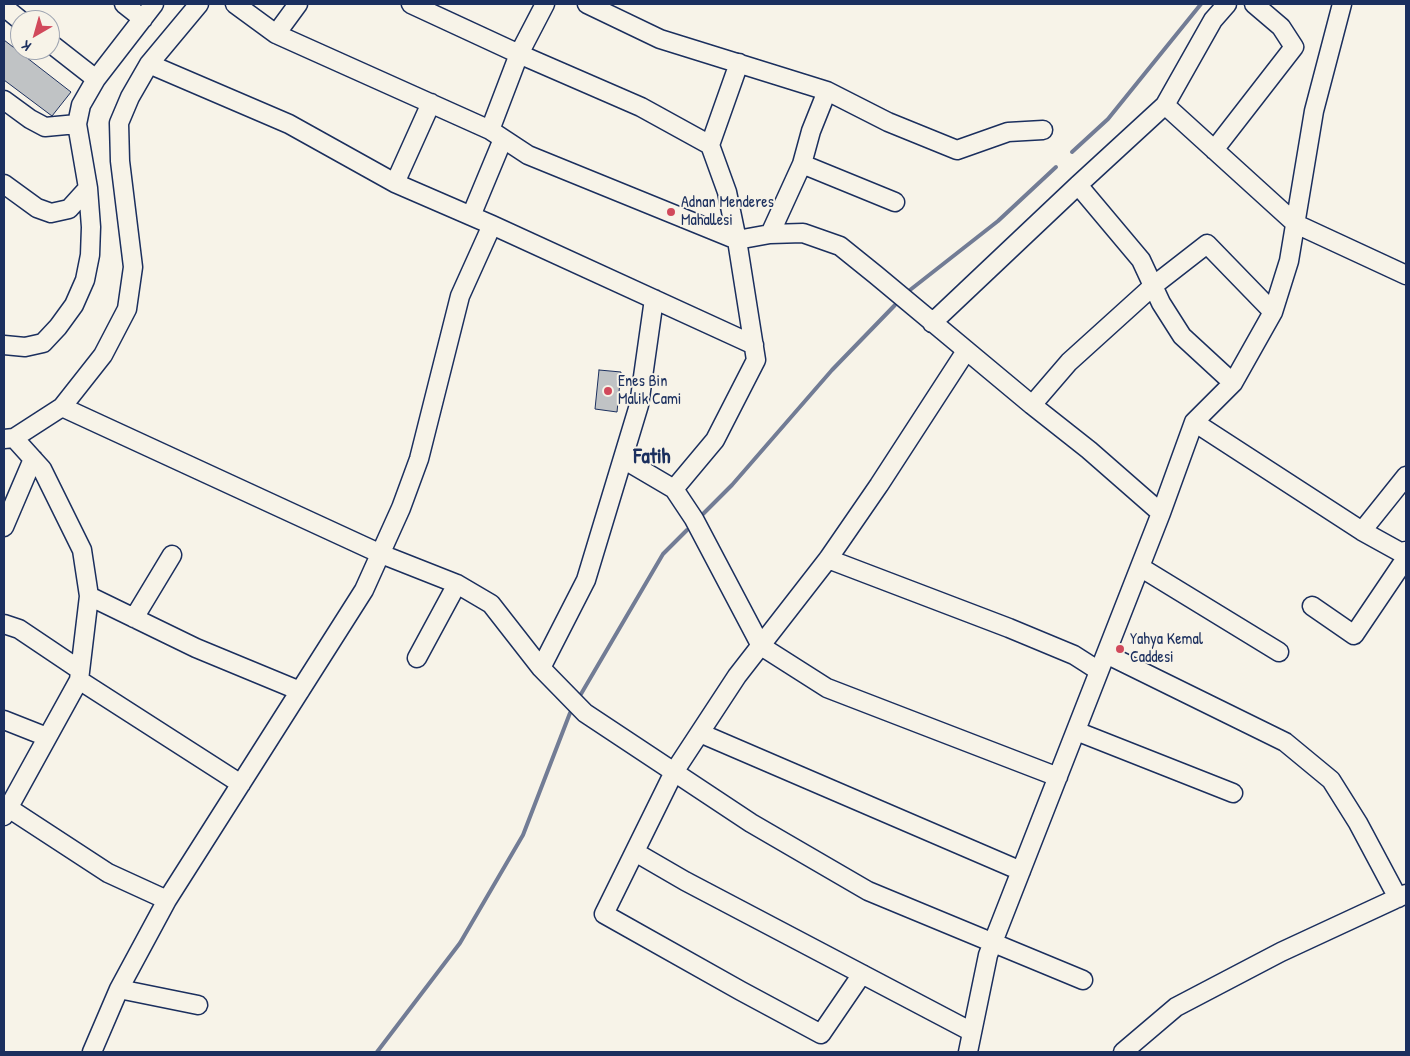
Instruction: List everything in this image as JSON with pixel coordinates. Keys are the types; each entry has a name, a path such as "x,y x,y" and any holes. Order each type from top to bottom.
{"street":[{"path":"124,4 143,19"},
{"path":"4,345 25,348 43,343 58,327 74,304 85,280 90,255 91,227 88,188 77,124 81,105 96,79 154,4"},
{"path":"167,900 108,873 5,809 80,675 88,596 82,550 42,468 9,439 62,407 103,355 127,309 133,266 120,161 120,123 130,97 149,64 199,4"},
{"path":"235,4 276,34 431,103 496,135 528,155 737,240 770,234 803,233 840,246 1089,450 1161,513"},
{"path":"276,34 298,4"},
{"path":"411,4 641,107 710,145"},
{"path":"471,216 519,54 546,4"},
{"path":"586,4 660,39 827,91 888,122 957,150 1008,132 1043,130"},
{"path":"932,322 1165,105 1213,20 1227,4"},
{"path":"1214,150 1294,47 1281,27 1254,4"},
{"path":"968,1052 988,955 1161,513 1194,422 1233,383 1273,312 1289,261 1314,111 1342,4"},
{"path":"60,51 96,79"},
{"path":"674,489 715,440 756,360 737,240 727,192 710,145 739,63"},
{"path":"149,64 289,124 395,183 492,225 754,345"},
{"path":"770,234 802,164 811,130 827,91"},
{"path":"4,100 30,119 45,127 77,124"},
{"path":"395,183 431,103"},
{"path":"1165,105 1296,224 1406,275"},
{"path":"802,164 895,202"},
{"path":"4,184 37,208 51,213 68,209 88,188"},
{"path":"1078,185 1140,260 1161,303 1182,336 1233,383"},
{"path":"92,1052 119,989 167,900 364,590 401,508 419,459 460,296 492,225"},
{"path":"1032,405 1069,362 1153,286 1207,244 1273,312"},
{"path":"542,668 586,580 640,405 654,299"},
{"path":"862,974 821,1034 604,914 674,772 737,676 828,559 880,485 966,351"},
{"path":"62,407 381,554 457,584 491,604 542,668 585,713 750,823 868,891 1083,980"},
{"path":"1194,422 1404,559 1354,635 1312,606"},
{"path":"4,527 33,459"},
{"path":"623,459 674,489 694,519 760,646 827,688 1058,777"},
{"path":"1362,531 1406,476"},
{"path":"134,618 172,555"},
{"path":"828,559 1009,628 1074,656 1099,671"},
{"path":"1140,567 1279,652"},
{"path":"417,658 457,584"},
{"path":"88,596 196,648 300,691"},
{"path":"4,624 19,629 80,675 241,784"},
{"path":"1106,654 1285,742 1331,780 1402,896 1281,952 1176,1008 1123,1052"},
{"path":"4,720 47,737"},
{"path":"1076,731 1233,793"},
{"path":"700,733 1021,871"},
{"path":"635,852 685,881 972,1032"},
{"path":"119,989 198,1005"}],"building":[{"path":"4,40 10,45 10,60 30,60 71,92 52,116 4,80"},
{"name":"Enes Bin Malik Cami","path":"599,370 621,372 617,412 595,409"}],"waterway":[{"path":"1072,152 1108,119 1201,4"},
{"path":"910,290 998,221 1056,167"},
{"path":"703,514 732,485 832,370 895,305"},
{"path":"581,694 663,554 687,530"},
{"path":"377,1052 460,943 523,835 570,713"}],"place":[{"name":"Adnan Menderes Mahallesi","path":"671,212"},
{"name":"Enes Bin Malik Cami","path":"608,391"},
{"name":"Yahya Kemal Caddesi","path":"1120,649"}],"district":[{"name":"Fatih","path":"652,457"}]}
